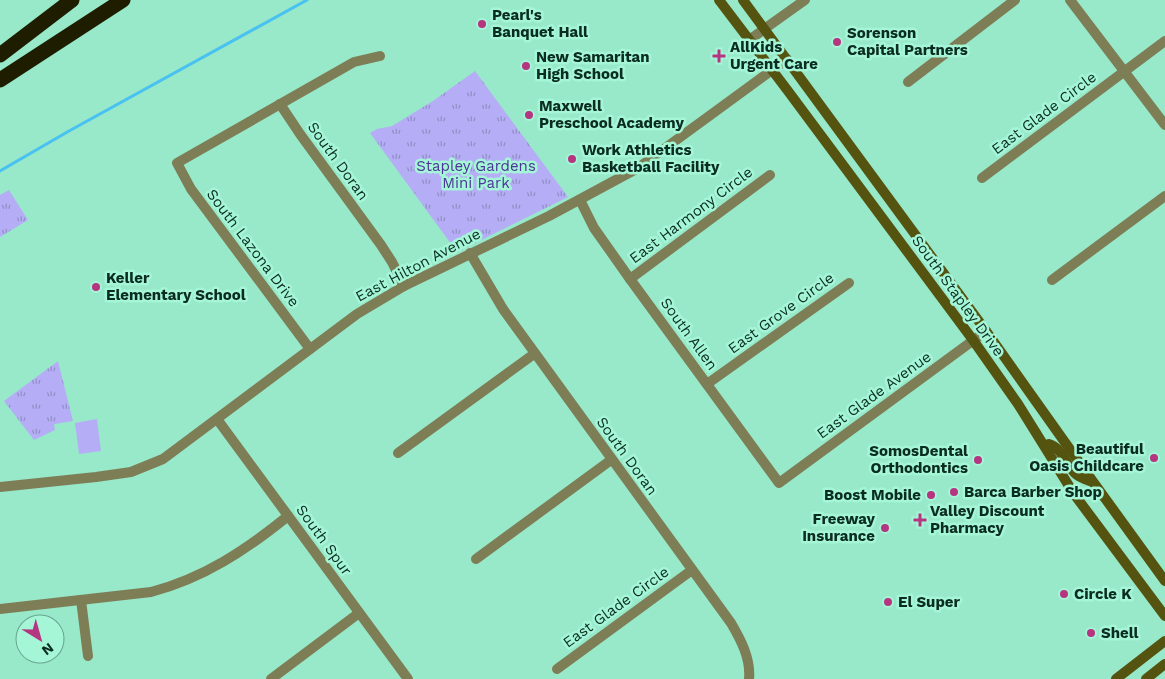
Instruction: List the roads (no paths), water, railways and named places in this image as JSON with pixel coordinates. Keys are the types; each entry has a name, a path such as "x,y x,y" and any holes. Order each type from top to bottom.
{"highway":[{"path":"0,55 72,0"},
{"path":"0,80 123,0"}],"main road":[{"name":"South Stapley Drive","path":"719,0 972,340 1046,447 1074,494 1165,616"},
{"name":"South Stapley Drive","path":"743,0 986,330 1165,581"},
{"path":"1046,447 1049,444 1057,448 1076,475 1093,482"},
{"path":"1116,679 1165,641"},
{"path":"1146,679 1165,664"}],"street":[{"path":"749,40 805,0"},
{"path":"908,82 1014,0"},
{"path":"1070,0 1165,125"},
{"path":"1125,72 1165,41"},
{"path":"280,104 354,62 380,56"},
{"name":"East Hilton Avenue","path":"0,487 96,478 131,472 163,459 357,314 404,286 580,200 638,168 787,59"},
{"name":"East Glade Circle","path":"982,178 1125,72"},
{"name":"South Lazona Drive","path":"280,104 177,163 191,189 310,349"},
{"name":"South Doran","path":"280,104 381,245 404,286"},
{"name":"East Harmony Circle","path":"630,279 770,175"},
{"path":"1052,280 1165,196"},
{"name":"South Allen","path":"580,200 594,228 779,483"},
{"name":"South Doran","path":"470,254 503,309 534,354 739,636 747,658 749,679"},
{"name":"East Grove Circle","path":"707,384 849,283"},
{"name":"East Glade Avenue","path":"779,483 986,330"},
{"path":"398,453 534,354"},
{"name":"South Spur","path":"217,419 408,679"},
{"path":"476,559 611,460"},
{"path":"0,609 151,592 172,586 227,560 254,543 288,516"},
{"name":"East Glade Circle","path":"557,669 692,570"},
{"path":"81,600 88,656"},
{"path":"270,679 359,613"}],"waterway":[{"path":"0,171 307,0"}],"place":[{"name":"Pearl's Banquet Hall","path":"482,24"},
{"name":"Sorenson Capital Partners","path":"837,42"},
{"name":"AllKids Urgent Care","path":"719,56"},
{"name":"New Samaritan High School","path":"526,66"},
{"name":"Maxwell Preschool Academy","path":"529,115"},
{"name":"Work Athletics Basketball Facility","path":"572,159"},
{"name":"Keller Elementary School","path":"96,287"},
{"name":"Beautiful Oasis Childcare","path":"1154,458"},
{"name":"SomosDental Orthodontics","path":"978,460"},
{"name":"Barca Barber Shop","path":"954,492"},
{"name":"Boost Mobile","path":"931,495"},
{"name":"Valley Discount Pharmacy","path":"920,520"},
{"name":"Freeway Insurance","path":"885,528"},
{"name":"Circle K","path":"1064,594"},
{"name":"El Super","path":"888,602"},
{"name":"Shell","path":"1091,633"}],"park label":[{"name":"Stapley Gardens Mini Park","path":"476,174"}]}
